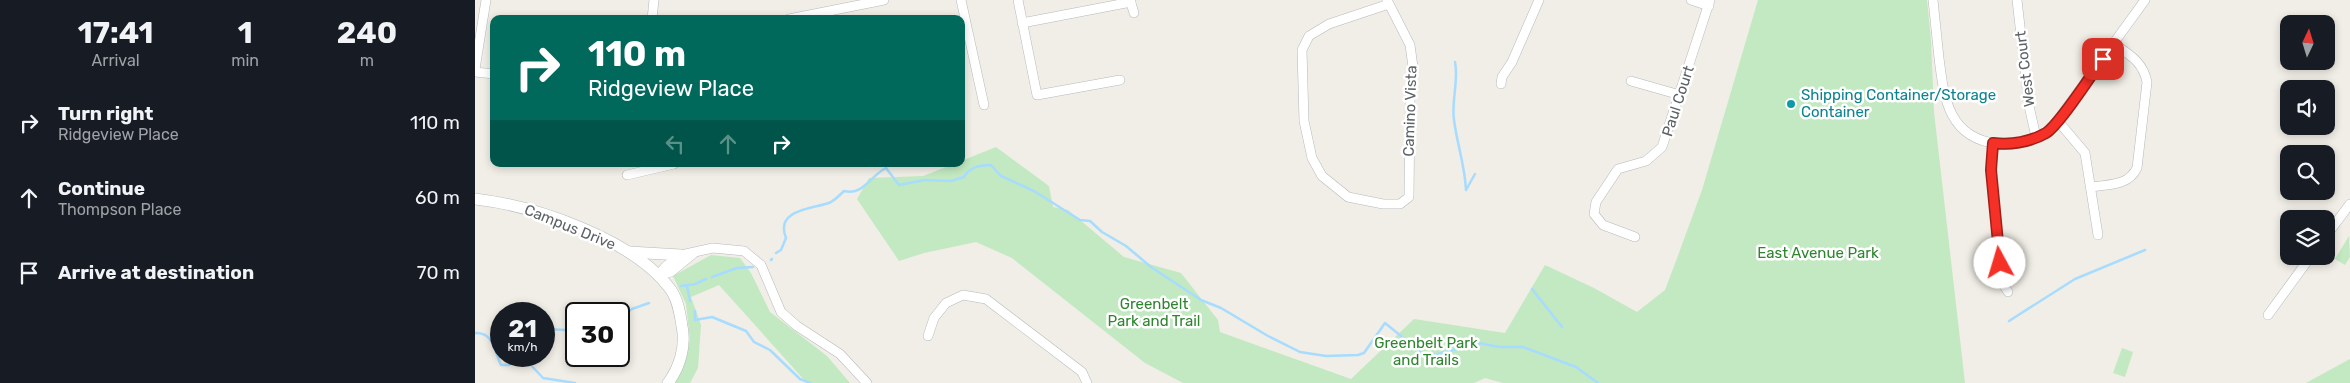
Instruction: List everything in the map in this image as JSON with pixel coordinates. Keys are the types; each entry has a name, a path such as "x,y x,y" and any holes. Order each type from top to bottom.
{"street":[{"path":"486,0 475,71 490,73"},
{"path":"652,15 654,0"},
{"path":"809,15 884,0"},
{"path":"961,0 964,15"},
{"path":"1018,0 1037,95 1120,80"},
{"path":"1501,84 1502,77 1512,62 1539,0"},
{"path":"1691,0 1710,3"},
{"path":"1933,0 1943,93 1947,106 1956,122 1968,133 1993,143 2016,143 2046,133 2058,121 2145,0"},
{"name":"West Court","path":"2017,0 2029,106 2036,137"},
{"path":"1022,23 1131,1 1134,13"},
{"name":"Camino Vista","path":"1388,2 1410,44 1413,68 1409,101 1409,197 1400,204 1383,204 1348,197 1322,176 1312,158 1305,121 1302,50 1309,36 1329,24 1388,2"},
{"name":"Paul Court","path":"1635,237 1603,225 1594,214 1596,202 1606,184 1618,169 1646,161 1662,146 1710,3"},
{"path":"965,18 984,105"},
{"path":"2092,187 2125,182 2132,177 2137,168 2147,82 2145,72 2138,62 2114,44"},
{"path":"1631,81 1680,94"},
{"path":"2058,121 2085,153 2092,187 2097,235"},
{"path":"1993,143 1991,170 1999,254 2002,282 2008,292"},
{"path":"627,175 661,167"},
{"name":"Campus Drive","path":"475,199 503,202 549,216 589,232 627,252 658,276 671,291 679,310 683,330 683,346 679,365 668,383"},
{"path":"2335,224 2350,204"},
{"path":"627,252 687,255 713,248 744,251 761,265 781,312 797,326 840,354 867,383"},
{"path":"658,276 671,272 687,255"},
{"path":"2268,315 2304,265"},
{"path":"928,336 934,318 946,303 963,295 986,299 1082,372 1087,383"}],"green space":[{"name":"East Avenue Park","path":"1758,0 1927,0 1934,112 1965,383 1503,383 1485,378 1474,383 1183,383 1145,363 1012,258 976,242 924,253 899,261 857,199 869,178 923,176 946,167 965,167 965,159 996,147 1049,186 1053,207 1068,210 1124,257 1181,273 1218,320 1220,332 1351,379 1414,319 1505,333 1545,265 1594,288 1637,312 1665,290 1702,190"},
{"path":"2349,236 2350,257 2345,265 2335,259"},
{"path":"711,255 740,258 751,273 770,312 827,356 850,383 807,383 719,285 691,297 701,325 698,368 690,383 672,383 690,340 686,304 673,276"},
{"path":"2122,348 2133,352 2125,377 2113,373"},
{"path":"2350,359 2350,383 2306,383"}],"waterway":[{"path":"1455,62 1456,76 1453,113 1466,190 1475,174"},
{"path":"776,253 781,250 786,238 784,228 786,221 791,215 798,211 831,202 844,191 856,191 886,168 899,185 925,180 951,181 964,177 975,167 991,165 1001,176 1034,191 1080,220 1090,221 1102,232 1126,246 1151,267 1201,300 1221,308 1268,336 1300,352 1326,356 1358,355 1364,353 1385,323 1427,357 1479,343 1499,347 1523,347 1576,367 1598,383"},
{"path":"2009,321 2075,279 2145,250"},
{"path":"712,277 737,268 753,267"},
{"path":"681,286 695,284 706,279"},
{"path":"687,286 690,301"},
{"path":"1532,289 1562,327"},
{"path":"630,310 649,303"},
{"path":"695,311 695,320 712,317 746,331 754,342 770,350 800,379 810,383"},
{"path":"555,330 565,330"},
{"path":"475,333 490,339"},
{"path":"533,367 543,378 575,383"}],"place":[{"name":"Shipping Container/Storage Container","path":"1791,104"}],"route":[{"path":"2000,263 1991,170 1993,143 2016,143 2046,133 2058,121 2103,59"}],"park label":[{"name":"Greenbelt Park and Trail","path":"1154,312"},
{"name":"Greenbelt Park and Trails","path":"1426,352"}]}
